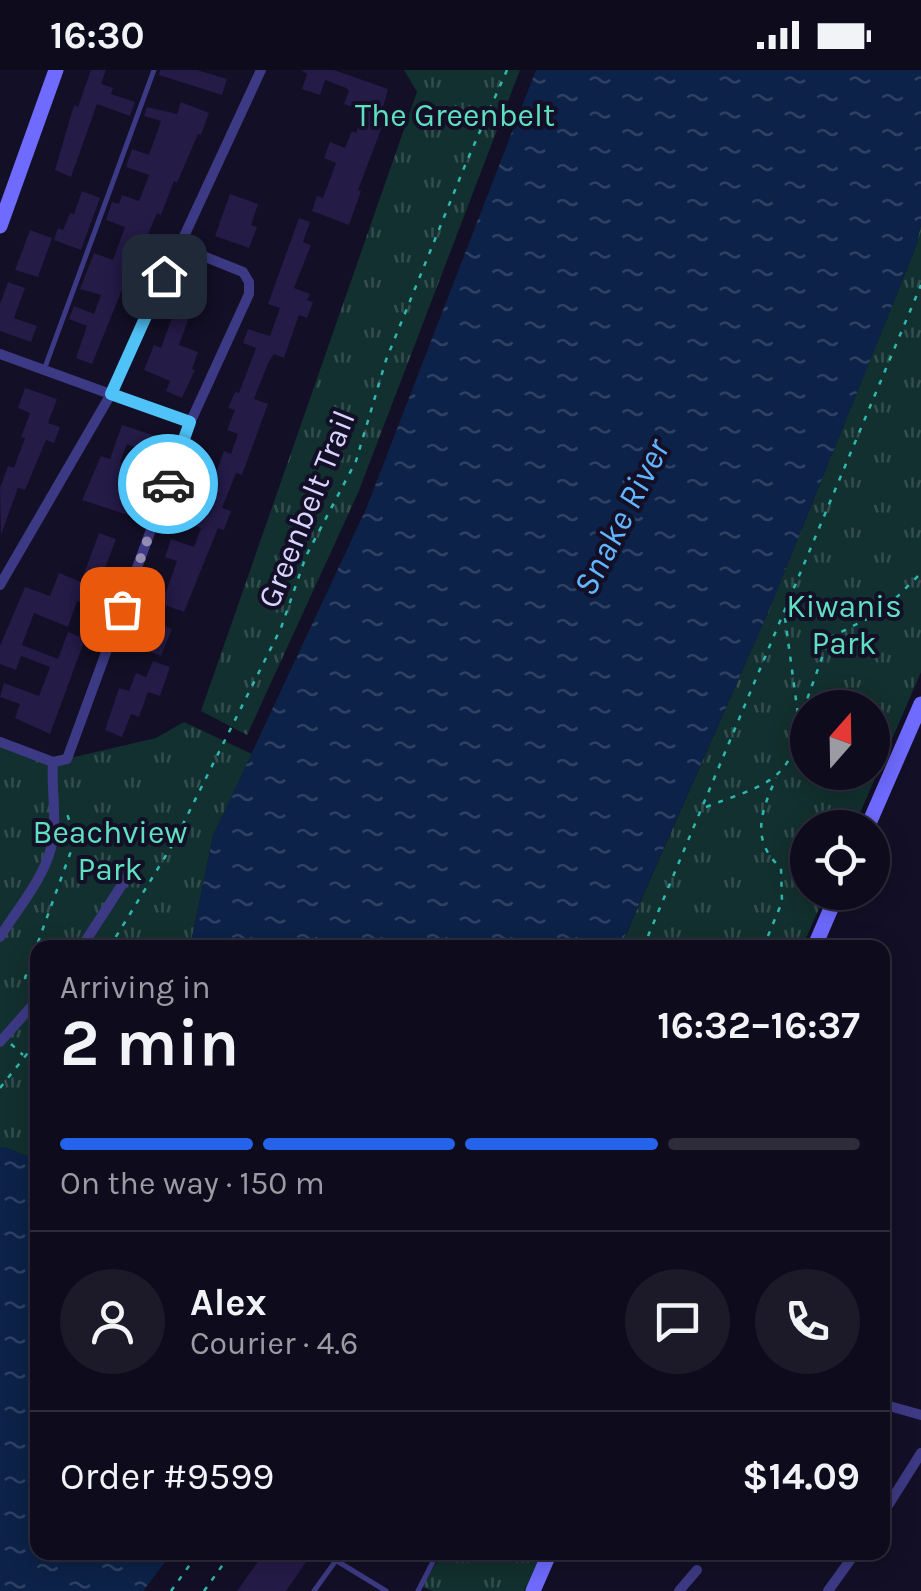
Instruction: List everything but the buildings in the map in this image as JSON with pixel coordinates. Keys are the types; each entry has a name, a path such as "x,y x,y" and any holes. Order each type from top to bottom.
{"main road":[{"path":"0,226 56,70"},
{"path":"875,810 921,704"},
{"path":"817,940 830,910"},
{"path":"533,1591 547,1560"}],"street":[{"path":"0,585 111,394 261,70"},
{"path":"0,742 53,762 66,758 190,422 249,294 249,282 243,272 178,246"},
{"path":"0,354 190,422"},
{"path":"0,936 44,868 52,847 53,762"},
{"path":"86,940 127,877"},
{"path":"2,1040 30,1008"},
{"path":"890,1406 921,1415"},
{"path":"890,1502 921,1453"},
{"path":"828,1591 850,1560"},
{"path":"680,1591 697,1570"}],"lane":[{"path":"44,370 154,70"},
{"path":"314,1591 337,1560 386,1591"},
{"path":"418,1591 434,1560"}],"path":[{"name":"Greenbelt Trail","path":"114,940 173,844 280,628 306,556 356,460 386,360 466,162 508,70"},
{"path":"646,940 921,285"},
{"path":"811,690 829,638 883,611 921,573"},
{"path":"785,614 796,690"},
{"path":"766,940 782,902 781,868 766,847 760,814 776,778 790,758"},
{"path":"703,809 776,778"},
{"path":"38,940 75,840 62,797 51,794"},
{"path":"2,1040 24,1056"},
{"path":"0,1088 30,1049"},
{"path":"171,1591 193,1560"},
{"path":"204,1591 226,1560"}],"green space":[{"name":"The Greenbelt","path":"404,70 520,70 358,493 247,735 201,711 417,92"},
{"name":"Kiwanis Park","path":"921,223 921,672 890,744 890,690 790,690 790,790 870,790 861,810 790,810 790,910 818,910 805,940 624,940 769,610 917,244"},
{"name":"Beachview Park","path":"184,722 252,754 213,836 191,940 30,940 30,1157 0,1148 0,742 53,762 156,738"},
{"path":"439,1560 543,1560 524,1591 432,1591 420,1586"}],"water":[{"name":"Snake River","path":"536,70 921,70 921,223 917,244 769,610 623,940 191,940 213,836 366,509"},
{"path":"0,1148 30,1157 30,1560 167,1560 143,1591 0,1591"}],"way so far":[{"path":"122,609 168,484"}],"route":[{"path":"164,276 111,394 190,422 168,484"}]}
